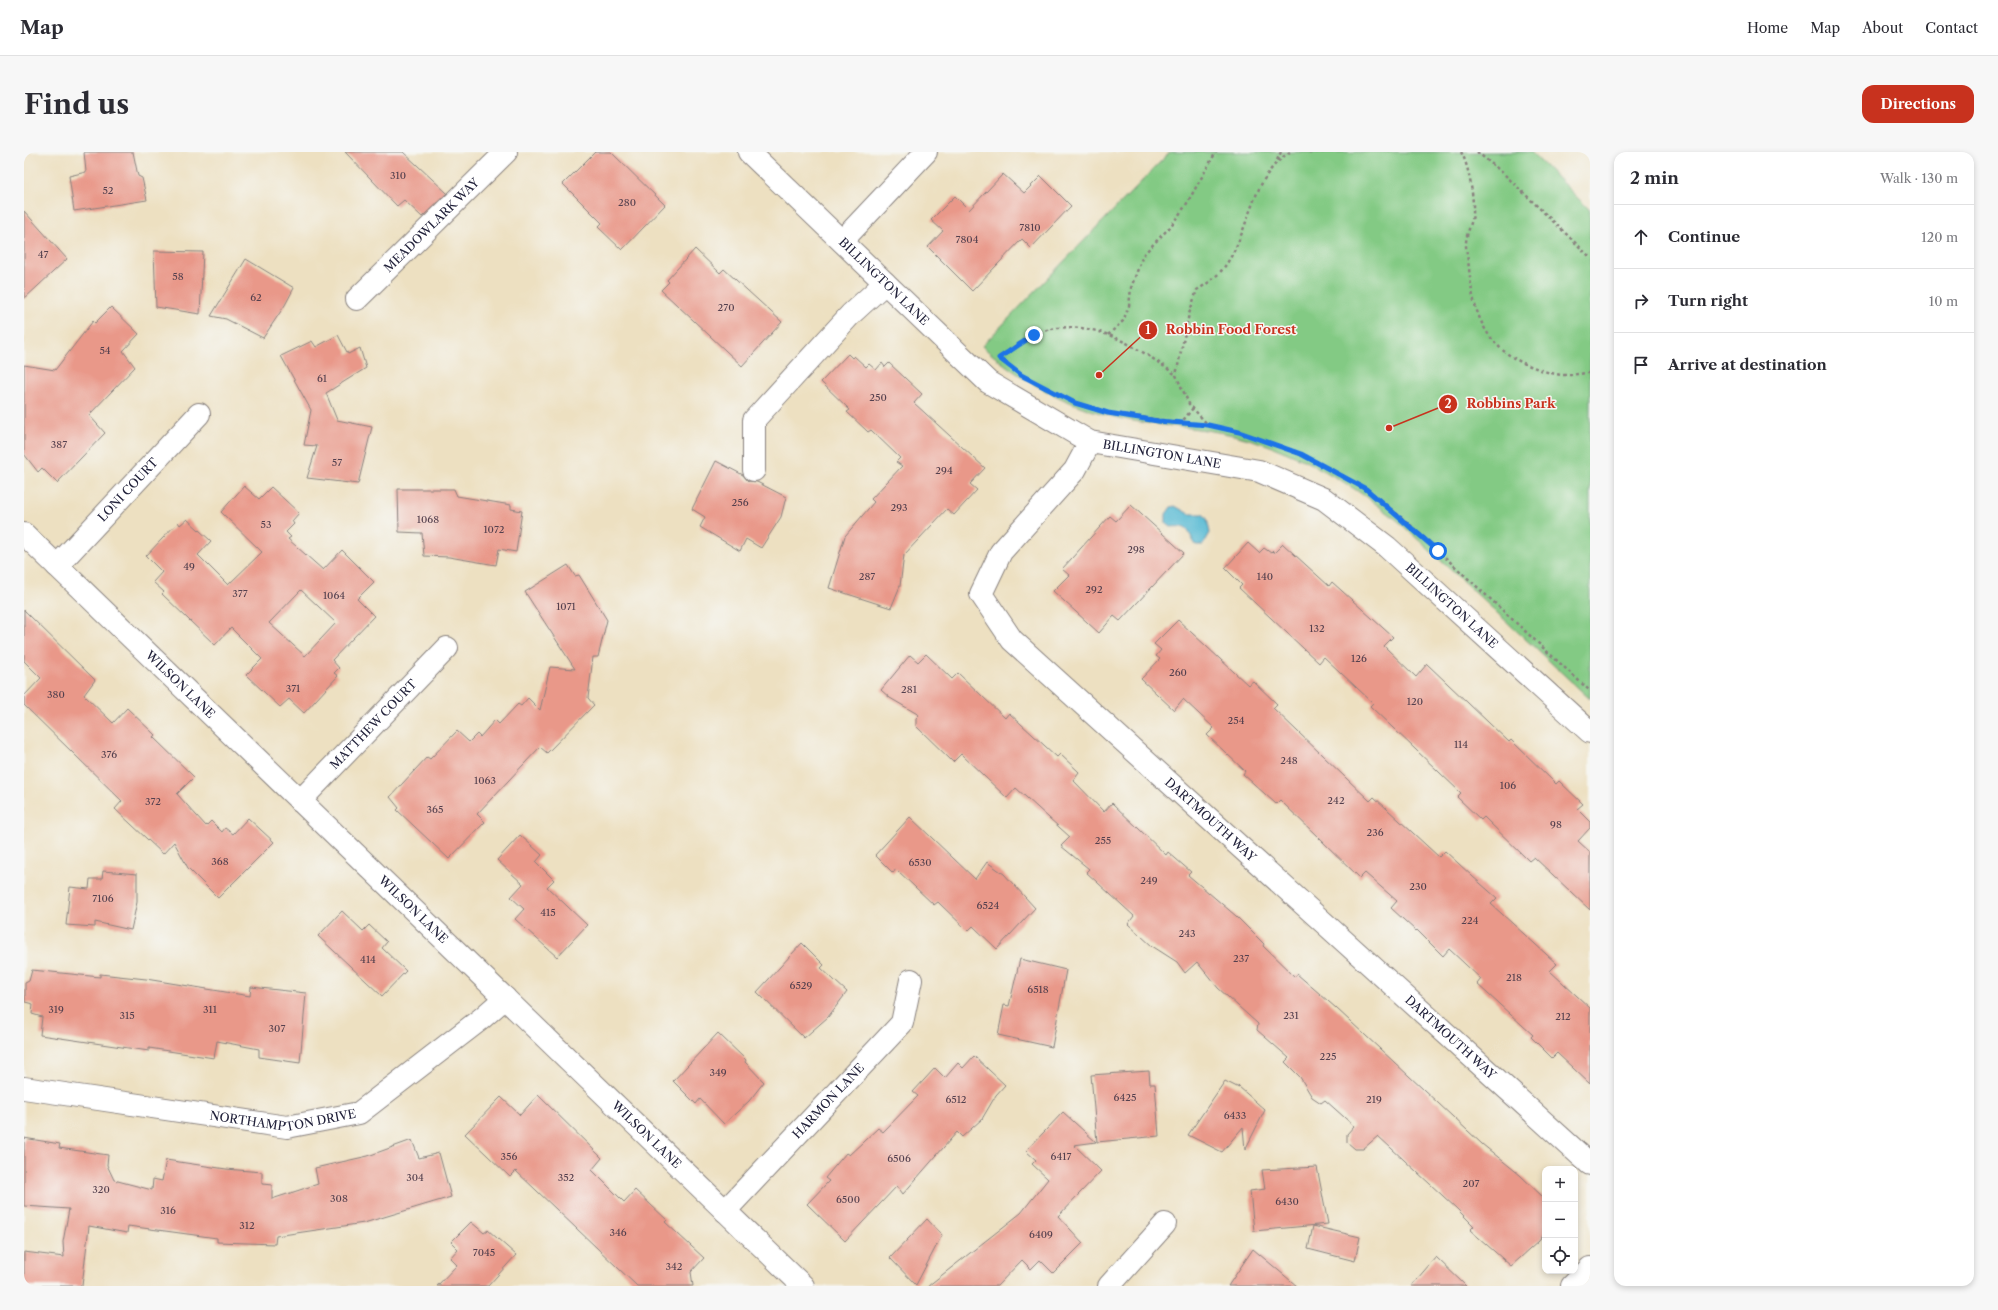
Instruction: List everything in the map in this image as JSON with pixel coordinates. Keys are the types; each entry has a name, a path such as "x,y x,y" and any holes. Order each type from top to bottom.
{"street":[{"name":"MEADOWLARK WAY","path":"357,299 506,152"},
{"name":"BILLINGTON LANE","path":"749,152 988,382 1090,442 1259,471 1324,499 1388,547 1590,732"},
{"path":"842,241 926,152"},
{"path":"754,470 754,420 851,314 885,283"},
{"name":"LONI COURT","path":"56,566 199,414"},
{"name":"DARTMOUTH WAY","path":"1090,442 1075,470 1001,552 981,594 1012,640 1590,1164"},
{"name":"WILSON LANE","path":"24,534 803,1286"},
{"name":"MATTHEW COURT","path":"300,801 447,648"},
{"name":"HARMON LANE","path":"725,1211 902,1023 911,980"},
{"name":"NORTHAMPTON DRIVE","path":"24,1088 287,1127 359,1113 481,1019 505,998"},
{"path":"1109,1286 1165,1224"},
{"path":"1572,1286 1590,1268"}],"path":[{"path":"1108,335 1123,321 1129,306 1131,288 1143,255 1170,227 1186,205 1216,152"},
{"path":"1176,375 1189,314 1197,290 1206,285 1225,266 1237,246 1259,190 1281,152"},
{"path":"1277,161 1290,152"},
{"path":"1309,152 1327,152"},
{"path":"1461,152 1468,170 1473,214 1466,244 1471,293 1479,318 1486,332 1500,348 1511,357 1525,364 1564,375 1590,373"},
{"path":"1477,152 1503,174 1590,257"},
{"path":"1003,362 999,358 1012,348 1034,335 1047,330 1072,327 1108,335 1152,357 1176,375 1193,408 1208,425"},
{"path":"1075,403 1108,413 1181,423 1208,425 1239,432 1301,454 1366,489 1409,524 1590,691"},
{"path":"1181,423 1193,408"}],"green space":[{"path":"1170,152 1531,152 1590,210 1590,699 1398,521 1345,483 1306,461 1266,444 1208,430 1123,419 1079,406 1038,386 1000,361 982,346"}],"water":[{"path":"1175,506 1189,514 1203,514 1207,519 1210,533 1203,545 1196,545 1188,530 1185,528 1171,527 1166,523 1166,514 1171,507"}],"building":[{"path":"84,152 133,152 138,176 142,178 147,200 74,211 69,176 86,172"},
{"path":"345,152 403,152 447,193 422,217 404,200 397,206"},
{"path":"595,152 611,152 665,205 622,250 598,227 602,223 563,184"},
{"path":"1003,174 1024,193 1041,176 1071,206 1031,248 1022,239 972,291 928,247 943,231 931,220 955,196 969,210"},
{"path":"24,211 67,259 24,299"},
{"path":"695,249 720,273 724,269 782,322 742,366 661,290 669,282 667,280"},
{"path":"154,251 203,252 200,314 156,307"},
{"path":"246,259 294,288 285,305 263,338 226,319 211,316"},
{"path":"111,307 139,334 123,351 135,367 89,415 105,433 57,483 42,468 38,472 24,454 24,365 55,370 93,321 95,323"},
{"path":"338,335 348,354 360,348 366,368 326,393 337,420 372,427 358,484 307,478 317,446 304,445 311,410 281,356 312,341 316,347"},
{"path":"848,354 852,358 854,356 866,367 869,364 876,370 882,363 885,367 889,363 922,394 914,403 985,468 970,484 977,490 954,515 947,509 904,555 900,586 891,608 829,588 845,536 874,502 871,499 902,466 896,462 900,458 871,430 868,432 847,412 850,410 821,382"},
{"path":"716,461 743,475 748,481 757,482 786,497 781,517 761,548 746,539 740,551 700,527 705,517 692,509"},
{"path":"244,486 259,499 271,487 299,513 292,521 294,524 286,532 291,537 288,539 323,570 342,550 374,582 357,599 374,616 332,660 339,668 334,673 338,676 304,713 289,699 280,707 246,675 262,659 231,628 215,645 162,594 164,592 153,582 162,572 146,556 178,522 180,525 187,519 211,541 198,555 228,585 262,552 221,512","holes":["301,590 336,623 305,656 269,623"]},
{"path":"398,489 454,489 457,496 511,505 511,509 522,511 516,552 499,549 496,565 449,557 424,556 422,533 399,532"},
{"path":"1131,505 1184,553 1120,621 1114,616 1099,633 1053,591 1069,575 1062,569 1110,516 1116,521"},
{"path":"1248,543 1259,553 1264,548 1271,553 1273,551 1274,553 1283,544 1329,586 1332,582 1393,637 1384,646 1416,677 1427,664 1509,742 1511,740 1556,784 1559,781 1583,804 1577,809 1590,822 1590,828 1578,841 1590,852 1590,910 1534,857 1529,861 1484,817 1481,820 1457,797 1461,793 1370,706 1373,703 1324,657 1319,663 1239,588 1242,585 1225,568"},
{"path":"568,565 575,576 579,575 607,620 598,657 593,657 588,698 594,705 547,753 540,747 477,814 485,822 449,859 397,810 399,808 390,797 427,757 430,759 457,731 469,742 477,734 480,737 495,720 499,724 518,704 521,706 528,698 540,710 550,667 575,669 525,592"},
{"path":"24,610 95,680 84,695 113,723 127,708 155,735 153,737 194,777 177,794 206,826 211,821 222,832 225,828 233,834 248,818 274,842 218,898 188,868 174,842 163,854 115,809 122,801 24,705 24,696 41,678 24,661"},
{"path":"1178,620 1248,685 1253,681 1277,704 1273,708 1370,801 1374,797 1439,857 1445,851 1497,898 1491,904 1557,964 1550,971 1590,1008 1590,1084 1557,1053 1552,1058 1531,1037 1533,1035 1477,984 1481,979 1449,949 1443,956 1417,930 1416,931 1391,908 1397,901 1365,873 1360,878 1280,800 1276,804 1243,774 1245,771 1207,735 1214,728 1183,699 1174,710 1141,679 1160,659 1156,656 1161,650 1154,644"},
{"path":"926,654 952,679 958,673 1005,718 1009,713 1057,757 1060,754 1079,772 1073,780 1104,812 1112,803 1166,855 1168,852 1191,872 1188,875 1236,916 1264,944 1263,946 1295,977 1297,974 1336,1008 1482,1144 1520,1175 1542,1196 1542,1237 1539,1241 1511,1266 1470,1230 1474,1226 1456,1208 1378,1136 1363,1149 1355,1149 1347,1142 1347,1134 1354,1126 1325,1100 1321,1103 1312,1097 1300,1077 1285,1062 1289,1058 1257,1030 1258,1024 1218,988 1197,962 1185,973 1177,962 1152,946 1128,924 1134,916 1086,872 1089,869 1061,846 1070,837 1016,788 1007,798 961,754 953,762 916,726 916,718 919,715 890,698 881,690 910,655 918,662"},
{"path":"910,817 975,879 987,862 1004,874 1035,908 997,949 973,926 968,931 938,902 934,905 896,869 893,873 875,855"},
{"path":"520,835 542,855 536,862 554,880 547,887 587,925 557,957 515,919 524,909 511,897 523,884 497,860"},
{"path":"103,871 137,874 137,902 131,930 95,922 95,927 66,925 70,887 89,889 90,879 102,879"},
{"path":"342,911 363,931 369,925 387,942 382,948 406,971 382,996 318,936"},
{"path":"802,943 824,965 821,968 847,992 828,1017 804,1038 757,992"},
{"path":"1020,959 1066,970 1052,1047 998,1035 1004,1005 1009,1006"},
{"path":"32,970 100,977 100,974 146,979 250,996 251,987 306,993 300,1063 259,1057 259,1049 217,1041 214,1058 149,1048 149,1051 40,1035 42,1017 32,1014 33,1004 25,1002 25,983 29,981"},
{"path":"718,1033 746,1060 745,1062 764,1082 749,1101 724,1124 700,1099 696,1104 673,1081"},
{"path":"974,1056 1005,1085 996,1095 982,1119 962,1137 957,1132 903,1194 897,1186 845,1241 807,1204 829,1181 825,1178 846,1153 849,1155 878,1128 883,1132 918,1096 913,1092 935,1068 945,1078 958,1063 963,1068"},
{"path":"1149,1071 1150,1084 1155,1084 1159,1136 1097,1142 1091,1075"},
{"path":"1225,1081 1239,1088 1238,1086 1265,1110 1245,1150 1243,1127 1222,1152 1188,1135"},
{"path":"538,1095 602,1158 592,1170 624,1202 635,1190 667,1220 665,1222 704,1258 691,1272 693,1286 637,1286 516,1171 510,1177 465,1134 501,1097 520,1115"},
{"path":"1063,1112 1096,1142 1074,1145 1101,1171 1058,1216 1083,1243 1053,1273 1040,1260 1031,1269 1022,1260 997,1286 928,1286 1021,1213 1048,1179 1032,1164 1036,1160 1026,1151"},
{"path":"24,1138 60,1144 59,1148 108,1155 107,1165 114,1180 152,1190 153,1179 162,1181 166,1160 226,1169 262,1172 262,1184 272,1185 272,1199 318,1184 315,1168 368,1156 412,1140 419,1158 439,1153 451,1197 364,1223 276,1236 275,1244 217,1242 217,1238 128,1226 127,1233 89,1226 82,1286 24,1286 24,1252 64,1257 63,1242 69,1209 24,1206"},
{"path":"1317,1167 1328,1224 1254,1231 1250,1191 1265,1189 1262,1170"},
{"path":"927,1219 942,1235 916,1285 890,1258"},
{"path":"471,1222 484,1233 488,1230 516,1255 488,1286 437,1286 457,1265 450,1258 458,1249 451,1242"},
{"path":"1313,1226 1360,1237 1355,1261 1308,1249"},
{"path":"1253,1249 1272,1265 1297,1286 1228,1286"},
{"path":"1436,1257 1466,1286 1411,1286"}],"place":[{"name":"Robbin Food Forest","path":"1099,375"},
{"name":"Robbins Park","path":"1389,428"}],"route":[{"path":"1034,335 1012,348 999,358 1006,365 1021,375 1075,403 1108,413 1158,421 1208,425 1239,432 1301,454 1324,465 1366,489 1409,524 1438,551"}]}
